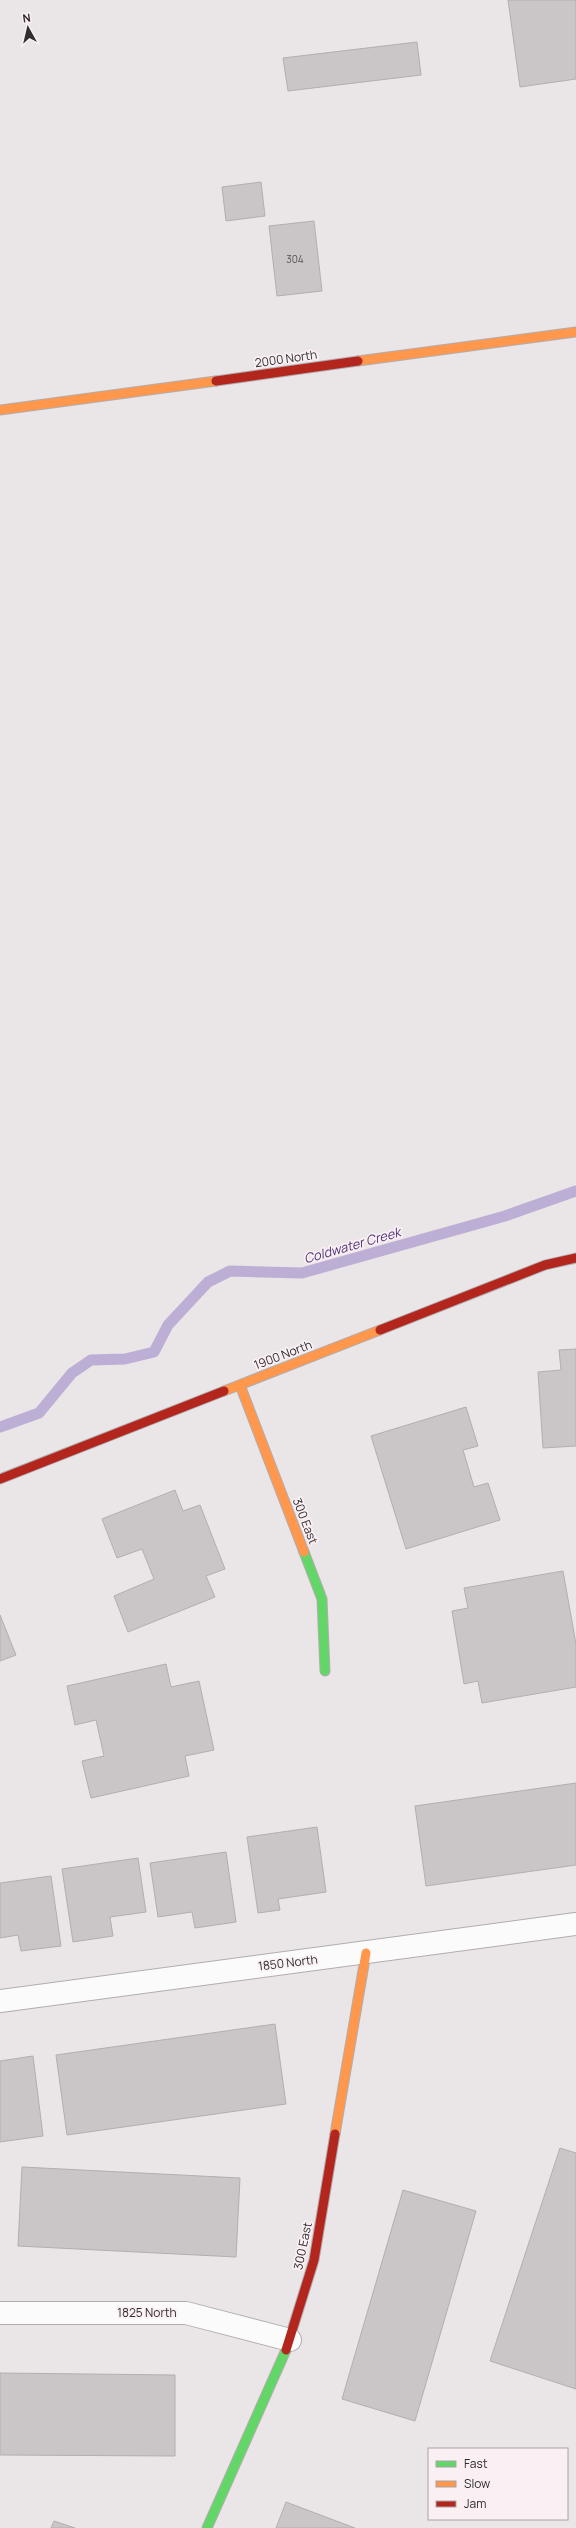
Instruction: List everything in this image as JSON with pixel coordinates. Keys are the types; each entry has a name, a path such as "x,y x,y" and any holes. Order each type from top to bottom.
{"street":[{"name":"2000 North","path":"0,410 576,332"},
{"name":"1900 North","path":"0,1479 545,1265 576,1258"},
{"name":"300 East","path":"240,1385 322,1599 325,1671"},
{"name":"1850 North","path":"0,2001 576,1924"},
{"name":"300 East","path":"207,2528 290,2340 314,2260 366,1953"},
{"name":"1825 North","path":"0,2313 186,2313 290,2340"}],"building":[{"path":"508,0 576,0 576,79 520,87"},
{"path":"417,42 421,75 288,91 283,58"},
{"path":"261,182 265,216 226,221 222,187"},
{"path":"314,221 322,291 277,296 269,226"},
{"path":"576,1349 576,1446 543,1448 538,1372 561,1370 559,1350"},
{"path":"466,1407 478,1446 463,1450 474,1487 488,1483 500,1520 406,1549 371,1436"},
{"path":"175,1490 183,1511 200,1505 225,1569 206,1576 215,1597 128,1632 114,1596 154,1579 142,1549 117,1558 102,1519"},
{"path":"563,1571 576,1644 576,1687 482,1703 478,1681 464,1684 452,1611 468,1608 464,1588"},
{"path":"0,1615 16,1655 0,1661"},
{"path":"166,1664 171,1687 199,1681 214,1750 185,1756 189,1776 91,1798 82,1761 104,1756 96,1720 75,1725 67,1686"},
{"path":"576,1783 576,1865 426,1886 415,1806"},
{"path":"317,1827 326,1892 278,1899 280,1910 258,1913 247,1837"},
{"path":"226,1852 236,1922 195,1928 192,1912 158,1917 150,1863"},
{"path":"138,1858 146,1912 110,1917 113,1936 73,1942 62,1869"},
{"path":"51,1876 61,1946 21,1951 18,1935 0,1938 0,1883"},
{"path":"275,2024 286,2104 67,2135 56,2055"},
{"path":"33,2056 43,2136 0,2142 0,2061"},
{"path":"560,2148 576,2153 576,2389 490,2361"},
{"path":"22,2167 240,2178 236,2257 18,2246"},
{"path":"403,2190 476,2211 415,2421 342,2399"},
{"path":"0,2373 175,2375 175,2456 0,2455"},
{"path":"286,2502 355,2528 276,2528"},
{"path":"54,2521 75,2528 51,2528"}],"waterway":[{"name":"Coldwater Creek","path":"0,1427 39,1413 72,1373 91,1360 125,1359 154,1352 168,1325 208,1282 230,1271 302,1273 505,1216 576,1191"}],"traffic: fast":[{"path":"304,1552 322,1599 325,1671"},
{"path":"207,2528 286,2350"}],"traffic: slow":[{"path":"358,361 576,332"},
{"path":"0,410 216,381"},
{"path":"224,1391 380,1330"},
{"path":"240,1385 304,1552"},
{"path":"335,2134 366,1953"}],"traffic: jam":[{"path":"216,381 358,361"},
{"path":"380,1330 545,1265 576,1258"},
{"path":"0,1479 224,1391"},
{"path":"286,2350 314,2260 335,2134"}]}
